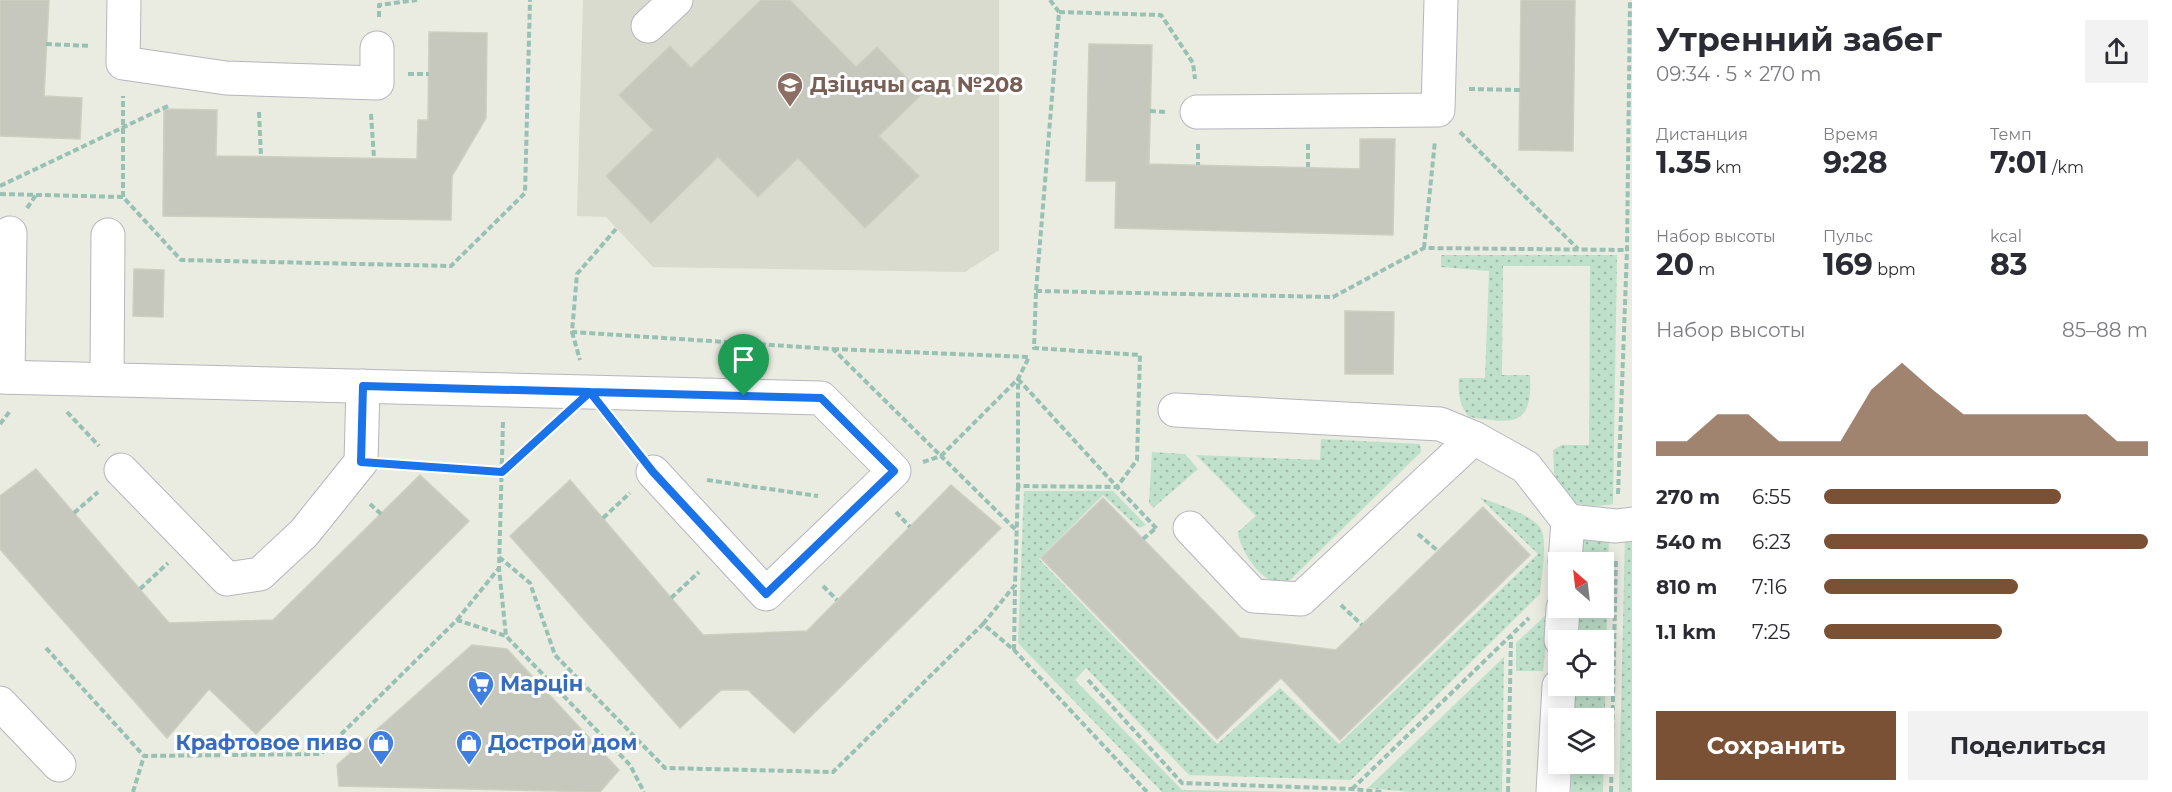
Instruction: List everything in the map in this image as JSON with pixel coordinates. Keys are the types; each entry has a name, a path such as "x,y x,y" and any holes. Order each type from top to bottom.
{"lane":[{"path":"124,0 123,55 226,78 377,83 377,48"},
{"path":"648,26 676,0"},
{"path":"1197,112 1438,100 1441,0"},
{"path":"10,233 15,377 821,398 894,471 766,594 653,472"},
{"path":"107,379 108,235"},
{"path":"121,470 227,579 260,574 304,533 361,462 363,386"},
{"path":"1175,410 1440,424 1474,438 1526,467 1568,521 1566,552"},
{"path":"1190,528 1254,596 1301,599 1474,438"},
{"path":"1568,521 1624,525"},
{"path":"1553,792 1558,696"},
{"path":"0,703 59,765"}],"path":[{"path":"46,44 123,55 123,197 181,260 451,266 525,193 530,0"},
{"path":"1014,650 1018,379 1034,348 1036,291 1059,12 1050,0"},
{"path":"1611,792 1624,525 1630,0"},
{"path":"1059,12 1161,15 1193,63 1197,112"},
{"path":"258,79 261,157"},
{"path":"369,83 374,158"},
{"path":"1438,100 1520,90"},
{"path":"1425,248 1438,100"},
{"path":"1438,100 1578,249"},
{"path":"0,186 174,103"},
{"path":"0,194 123,197"},
{"path":"574,310 577,274 616,229"},
{"path":"1036,291 1333,297 1425,248 1627,250"},
{"path":"1034,348 1140,355 1137,460 1117,487"},
{"path":"833,349 1029,357"},
{"path":"15,377 121,470"},
{"path":"1018,379 1117,487"},
{"path":"504,390 499,568 506,636"},
{"path":"361,462 502,472 590,392 653,472 861,502"},
{"path":"941,456 1017,531"},
{"path":"1018,486 1117,487"},
{"path":"1143,539 1156,528"},
{"path":"1414,530 1438,551"},
{"path":"671,598 724,549"},
{"path":"500,557 530,583 555,655 665,768 833,772 983,624 1015,585"},
{"path":"46,648 144,756 321,754 457,620 499,568"},
{"path":"1339,603 1362,625"},
{"path":"1352,789 1511,636 1548,610"},
{"path":"457,620 506,636 630,765 644,792"},
{"path":"983,624 1014,650 1147,792"},
{"path":"1508,792 1511,636"},
{"path":"1088,680 1182,783 1382,792"},
{"path":"133,792 144,756"}],"shaded area":[{"name":"Дзіцячы сад №208","path":"583,0 999,0 999,250 965,272 653,267 606,217 577,216"}],"green space":[{"path":"1441,255 1617,255 1613,504 1597,506 1571,501 1559,491 1554,471 1553,450 1562,445 1589,445 1590,266 1503,266 1502,375 1530,375 1530,393 1528,405 1523,414 1508,421 1497,421 1469,417 1461,403 1459,389 1459,378 1485,378 1489,271 1441,267"},
{"path":"1321,439 1420,444 1421,452 1290,580 1276,582 1270,580 1251,562 1239,539 1238,532 1256,516 1196,455 1320,460"},
{"path":"1152,452 1185,454 1198,469 1153,508 1149,503"},
{"path":"1024,491 1113,491 1146,525 1139,528 1103,495 1039,559 1217,744 1280,688 1339,744 1538,554 1479,497 1522,514 1541,529 1544,551 1540,594 1351,780 1189,775 1086,668 1075,680 1182,790 1299,792 1162,792 1018,643"},
{"path":"1581,534 1609,535 1609,552 1580,552"},
{"path":"1625,536 1632,537 1632,792 1619,792"},
{"path":"1548,613 1543,671 1516,671 1516,643"},
{"path":"1578,618 1607,618 1607,630 1577,630"},
{"path":"1504,657 1502,792 1409,792 1368,788"},
{"path":"1575,696 1605,696 1605,708 1574,708"},
{"path":"1572,774 1604,774 1603,792 1571,792"}],"building":[{"path":"0,0 49,0 44,96 82,98 80,139 0,136"},
{"path":"761,0 790,0 856,67 877,47 922,94 879,136 919,176 865,228 798,158 758,197 718,157 651,223 606,176 653,130 619,95 670,46 691,68"},
{"path":"1521,0 1575,0 1573,151 1519,150"},
{"path":"429,32 487,33 486,118 452,176 451,220 163,216 164,109 217,110 216,156 417,159 418,120 428,120"},
{"path":"1089,44 1152,45 1149,164 1360,169 1360,139 1395,139 1393,235 1115,228 1116,181 1086,181"},
{"path":"134,269 164,270 163,317 133,316"},
{"path":"1345,311 1394,312 1393,374 1345,374"},
{"path":"36,469 169,623 273,620 420,475 469,521 256,734 209,689 167,738 0,549 0,496"},
{"path":"570,480 703,635 807,631 951,485 1001,528 794,733 748,690 721,690 680,728 510,536"},
{"path":"1103,498 1240,638 1336,650 1483,507 1530,555 1340,740 1281,678 1217,739 1041,558"},
{"name":"Марцін","path":"472,645 507,649 619,770 600,792 339,786 337,765"}],"place":[{"name":"Дзіцячы сад №208","path":"790,108"},
{"name":"Марцін","path":"481,707"},
{"name":"Крафтовое пиво","path":"381,766"},
{"name":"Дострой дом","path":"469,766"}],"route":[{"path":"744,396 590,392 502,472 361,462 363,386 590,392 653,472 766,594 894,471 821,398 744,396"}]}
